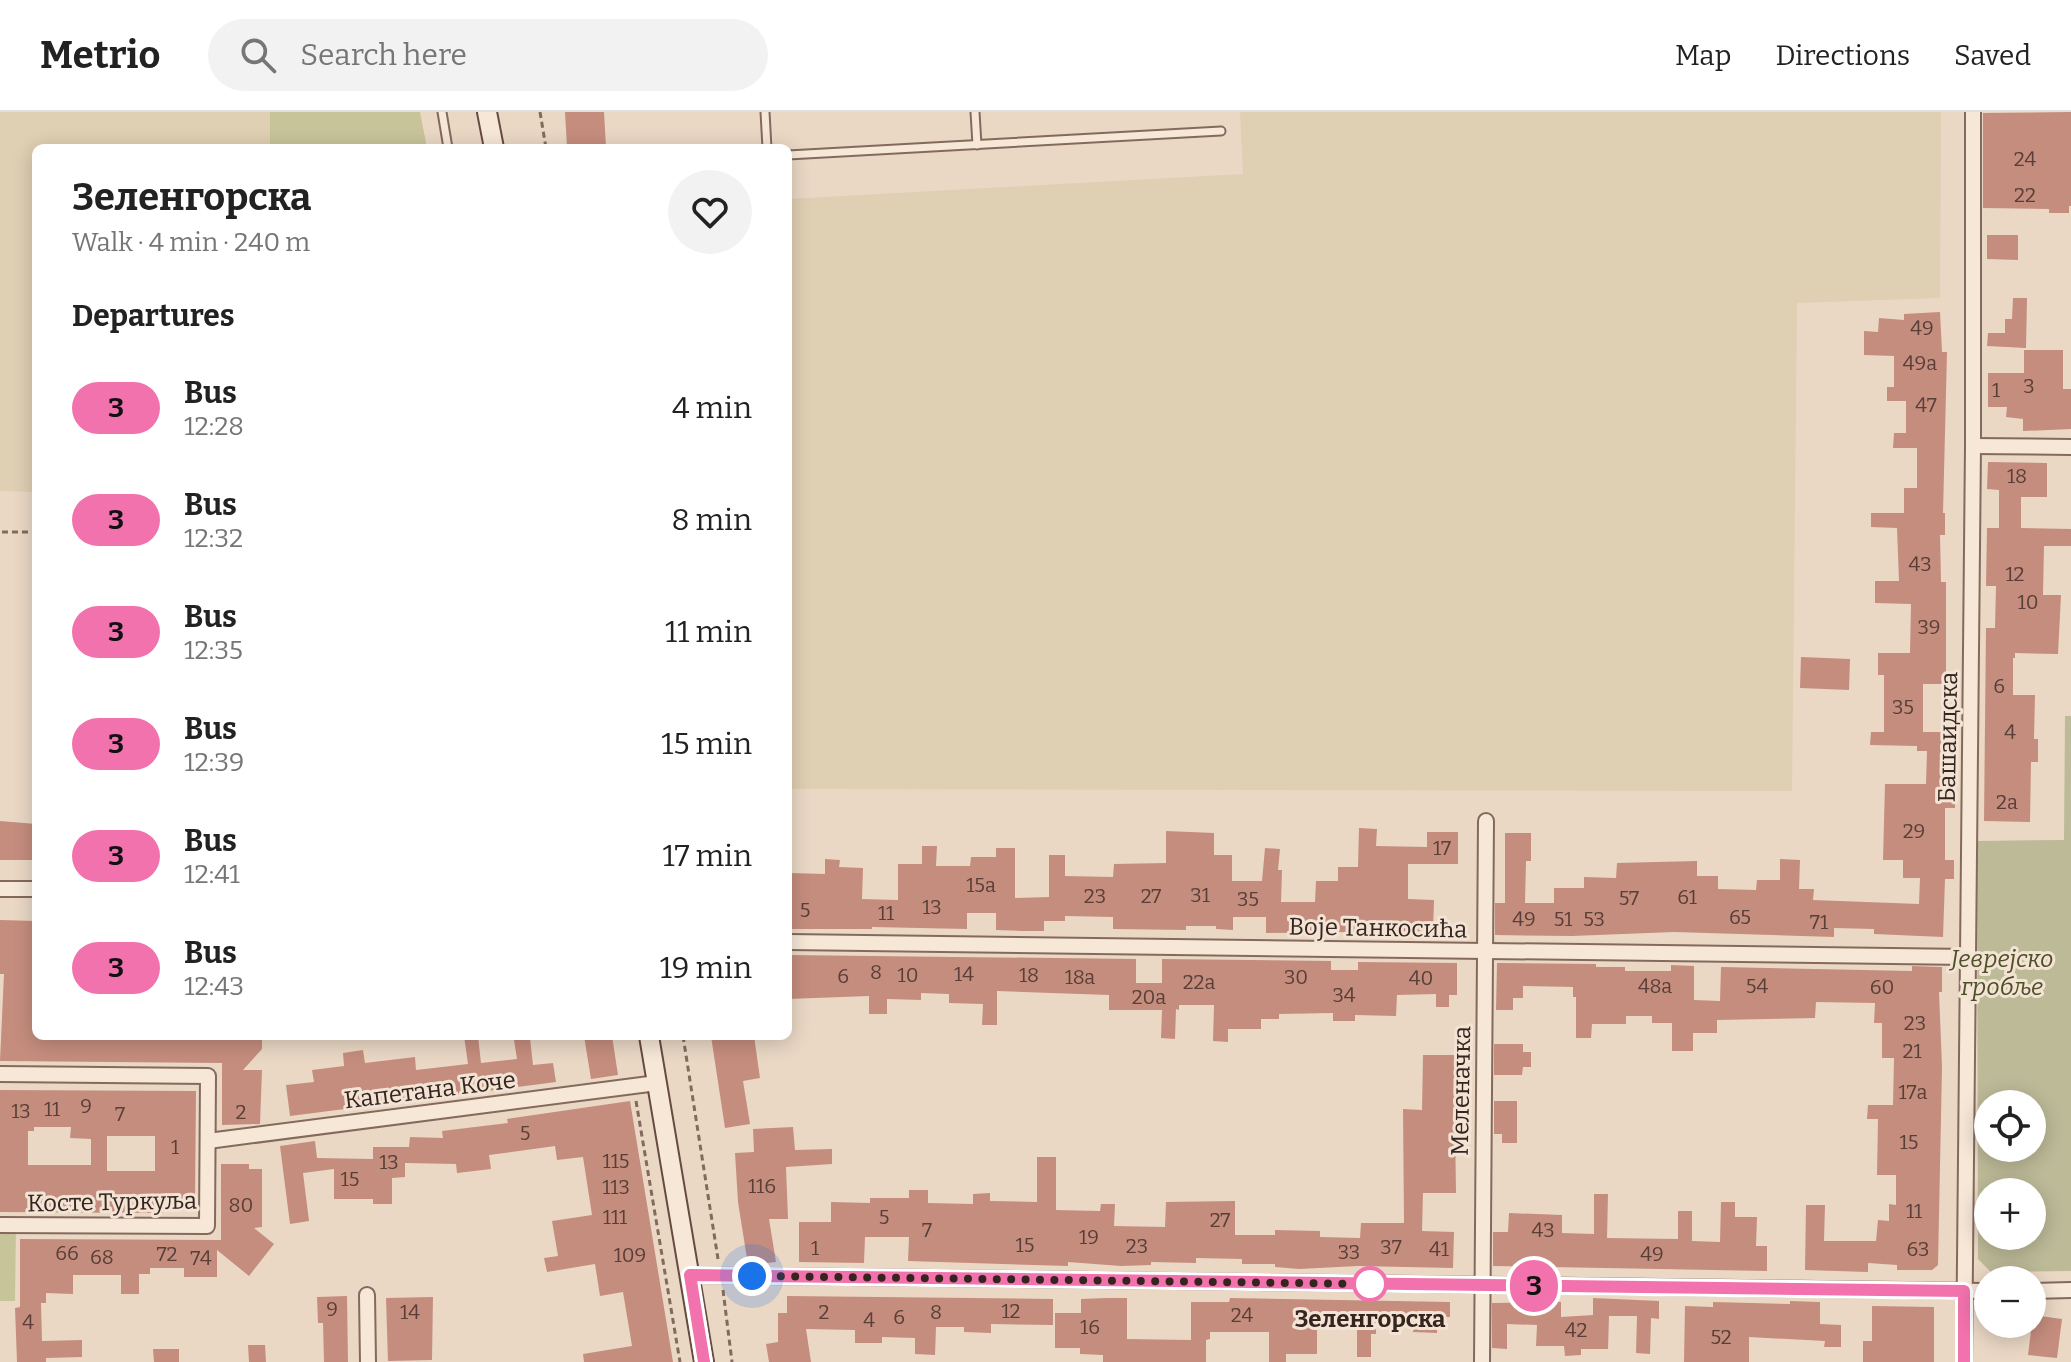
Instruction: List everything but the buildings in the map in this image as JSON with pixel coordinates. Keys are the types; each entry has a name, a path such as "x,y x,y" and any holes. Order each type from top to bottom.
{"main road":[{"path":"487,112 493,144"},
{"path":"650,1040 704,1362"}],"street":[{"name":"Башаидска","path":"1964,1362 1973,446 1973,112"},
{"path":"1973,446 2071,447"},
{"name":"Меленачка","path":"1482,1362 1486,821"},
{"path":"0,889 32,889"},
{"name":"Воје Танкосића","path":"792,942 1968,957"},
{"name":"Косте Туркуља","path":"0,1074 208,1076 207,1226 0,1225"},
{"name":"Капетана Коче","path":"208,1141 657,1083"},
{"path":"690,1275 1974,1291"},
{"path":"2046,1291 2071,1290"},
{"path":"367,1295 368,1362"}],"lane":[{"path":"442,112 447,144"},
{"path":"765,112 767,144"},
{"path":"975,112 977,145"},
{"path":"792,155 1221,131"}],"path":[{"path":"540,112 545,144"},
{"path":"2,532 32,532"},
{"path":"684,1040 732,1362"},
{"path":"634,1086 680,1362"}],"shaded area":[{"path":"0,112 270,112 270,144 32,144 32,492 0,491"},
{"path":"270,112 420,112 426,144 270,144"},
{"path":"1240,112 1941,112 1940,298 1797,303 1792,791 792,789 792,199 1243,174"},
{"path":"0,1225 16,1225 15,1301 0,1301"}],"green space":[{"name":"Јеврејско гробље","path":"2065,716 2071,716 2071,1271 2046,1271 2046,1266 1985,1266 1978,1259 1978,1250 2046,1250 2046,1178 1978,1178 1978,1162 2046,1162 2046,1090 1978,1090 1977,841 2064,840"}],"bus line":[{"name":"3","path":"704,1362 690,1275 1964,1291 1964,1362"}],"place":[{"name":"Зеленгорска","path":"1370,1284"}],"route":[{"path":"752,1276 1370,1284"}]}
